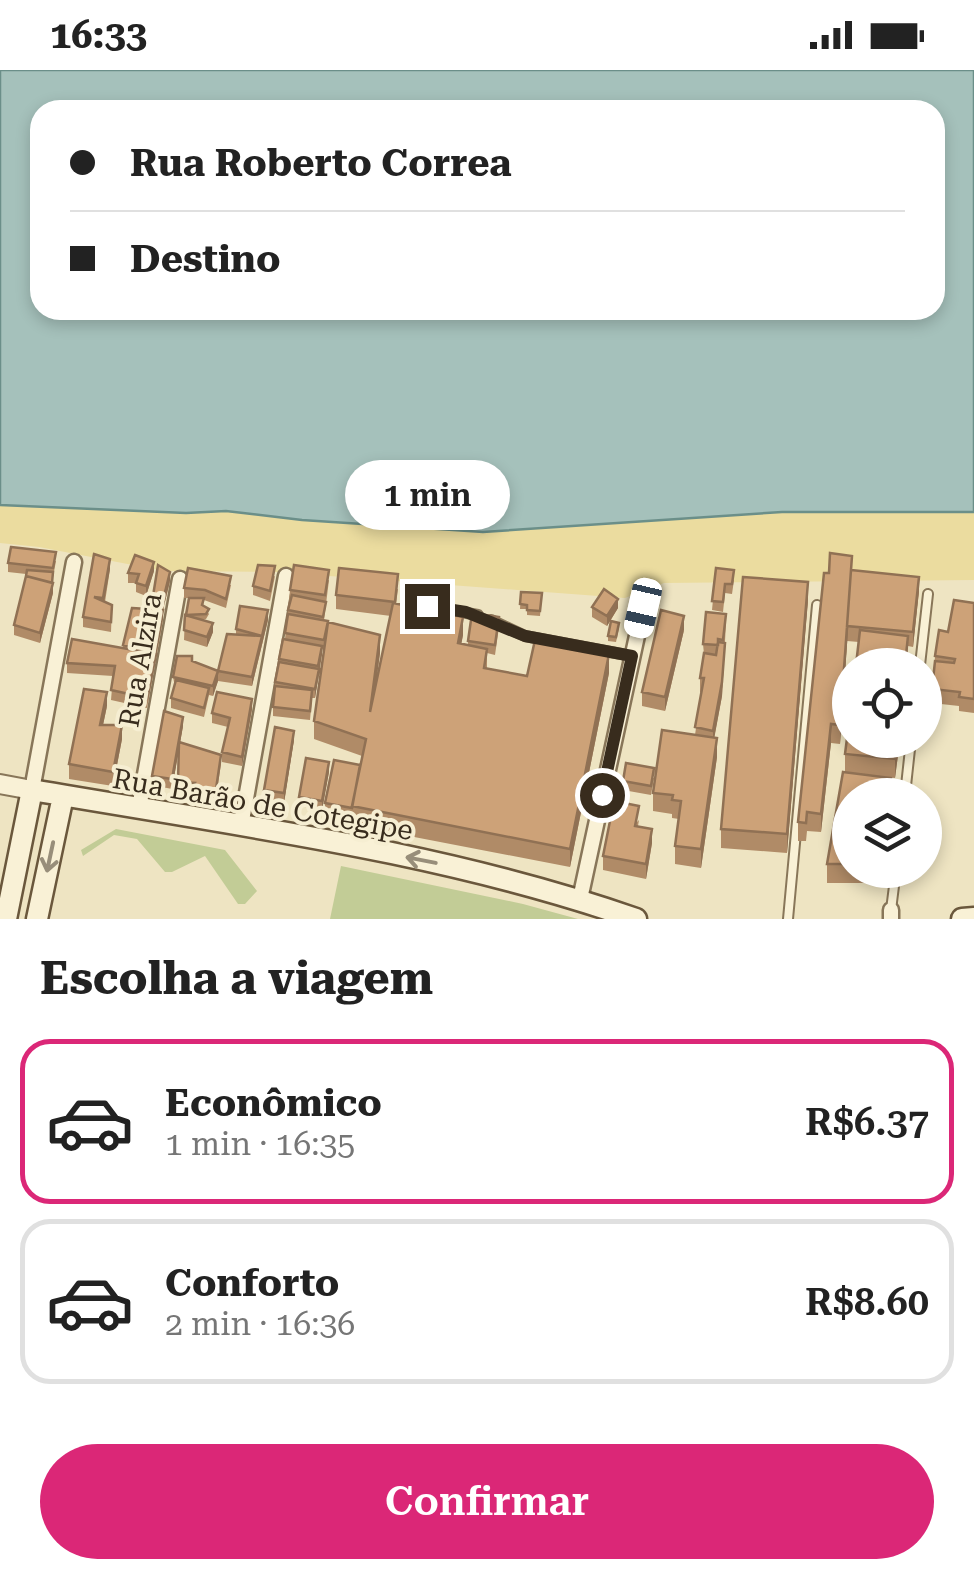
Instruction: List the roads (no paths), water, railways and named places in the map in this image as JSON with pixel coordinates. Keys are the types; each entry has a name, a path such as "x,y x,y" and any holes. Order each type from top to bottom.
{"main road":[{"name":"Rua Barão de Cotegipe","path":"32,790 436,863 580,899 636,919"},
{"path":"6,919 32,790"},
{"path":"37,919 63,796"},
{"path":"962,919 974,918"}],"street":[{"path":"32,790 74,562"},
{"path":"240,826 286,576"},
{"name":"Rua Alzira","path":"139,808 180,580"},
{"path":"580,899 643,608"},
{"name":"Rua Barão de Cotegipe","path":"0,784 32,790"}],"lane":[{"path":"922,648 928,594"},
{"path":"788,919 818,605"},
{"path":"427,606 466,612 525,636 632,656"},
{"path":"891,914 894,888"}],"water":[{"path":"0,70 974,70 974,512 782,512 483,532 226,511 186,513 0,505"}]}
